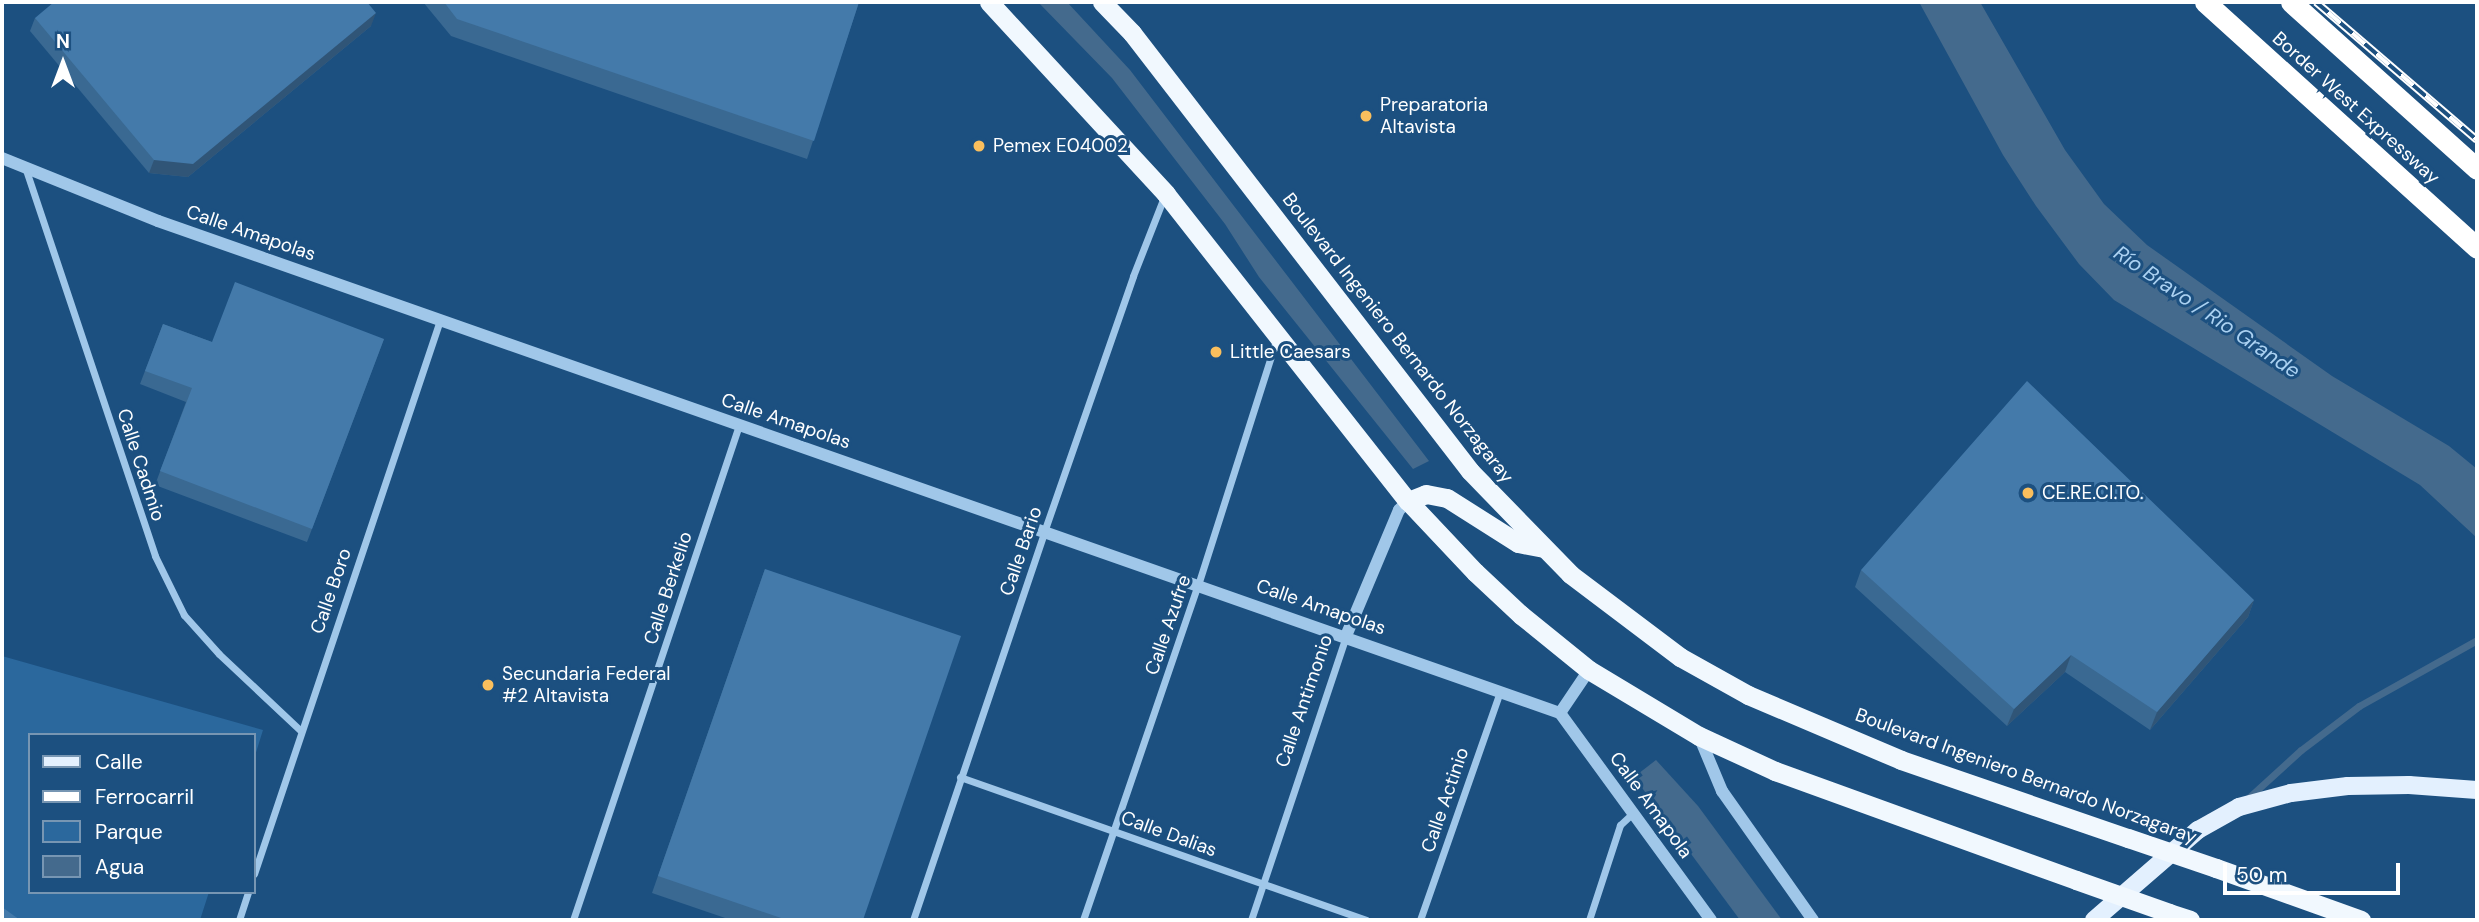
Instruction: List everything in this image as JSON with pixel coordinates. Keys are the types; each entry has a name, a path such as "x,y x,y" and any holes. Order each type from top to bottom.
{"highway":[{"path":"989,2 1166,194 1408,501 1475,572 1589,670 1699,736 1775,771 2189,920"},
{"name":"Boulevard Ingeniero Bernardo Norzagaray","path":"1102,2 1132,33 1469,471 1570,574 1633,625 1680,657 1748,695 1901,760 2361,920"},
{"name":"Border West Expressway","path":"2205,2 2477,248"},
{"name":"Border West Expressway","path":"2291,2 2477,169"},
{"path":"1408,501 1426,494 1447,498 1518,543 1543,548"}],"main road":[{"path":"2094,920 2198,830 2239,807 2291,793 2348,786 2409,785 2477,790"}],"street":[{"name":"Calle Amapolas","path":"2,158 158,220 1560,713"},
{"name":"Calle Cadmio","path":"25,166 155,556 184,615 219,654 300,730"},
{"name":"Calle Bario","path":"913,920 1133,276 1166,194"},
{"name":"Calle Boro","path":"256,868 300,730 440,320"},
{"name":"Calle Azufre","path":"1083,920 1198,585 1277,337"},
{"name":"Calle Berkelio","path":"574,920 739,425"},
{"name":"Calle Antimonio","path":"1251,920 1346,636 1399,510 1408,501"},
{"path":"1560,713 1589,670"},
{"name":"Calle Actinio","path":"1420,920 1500,691"},
{"name":"Calle Amapola","path":"1560,713 1711,920"},
{"path":"1699,736 1722,791 1813,920"},
{"name":"Calle Dalias","path":"960,776 1367,920"},
{"path":"1589,920 1620,825 1634,812"},
{"path":"239,920 247,894"}],"green space":[{"path":"2,656 263,730 256,753 256,733 28,733 28,894 208,894 200,920 2,920"}],"water":[{"path":"1038,2 1067,2 1130,70 1429,461 1413,469 1259,277 1225,224 1112,78"},
{"name":"Río Bravo / Rio Grande","path":"1919,2 1980,2 2065,150 2104,204 2147,245 2332,376 2449,446 2477,469 2477,538 2420,485 2114,300 2079,264 2036,206 2003,155"},
{"path":"1656,760 1698,806 1782,920 1740,920 1634,777"}],"building":[{"path":"54,2 367,2 376,13 193,164 154,160 35,18"},
{"path":"444,2 859,2 814,141 457,19"},
{"path":"235,282 384,339 312,529 160,471 192,388 145,371 163,324 212,342"},
{"name":"CE.RE.CI.TO.","path":"2027,381 2254,600 2157,712 2071,655 2014,709 1861,570"},
{"path":"765,569 961,636 863,920 787,920 658,876"},
{"path":"2,907 20,920 2,920"}],"waterway":[{"path":"2246,800 2301,750 2359,706 2477,640"}],"railway":[{"path":"2316,2 2477,140"}],"place":[{"name":"Preparatoria Altavista","path":"1366,116"},
{"name":"Pemex E04002","path":"979,146"},
{"name":"Little Caesars","path":"1216,352"},
{"name":"CE.RE.CI.TO.","path":"2028,493"},
{"name":"Secundaria Federal #2 Altavista","path":"488,685"}]}
